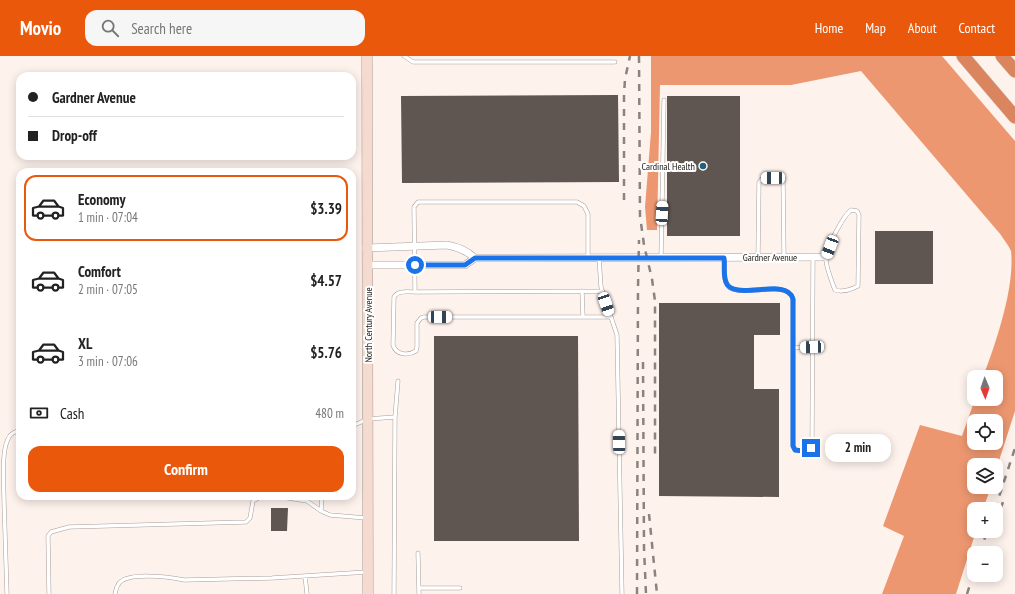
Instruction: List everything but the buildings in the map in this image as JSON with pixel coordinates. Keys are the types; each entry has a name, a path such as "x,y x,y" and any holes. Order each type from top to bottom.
{"highway":[{"path":"963,56 1015,117"},
{"path":"1002,56 1015,71"}],"street":[{"name":"North Century Avenue","path":"367,56 366,248 368,265 368,594"},
{"path":"366,248 447,245 458,247 468,252 475,258"},
{"name":"Gardner Avenue","path":"368,265 465,265 475,258 826,257"}],"lane":[{"path":"404,56 413,62 615,62"},
{"path":"661,258 664,100"},
{"path":"758,257 759,182 763,178 783,178 784,257"},
{"path":"415,292 414,207 416,203 420,201 581,203 588,214 588,258"},
{"path":"851,210 857,211 859,215 857,287 846,290 836,290 830,277 826,257 834,237 848,213 851,210"},
{"path":"724,258 725,282 729,287 738,290 781,289 790,293 793,299 793,446 795,450 805,451 812,446 813,257"},
{"path":"599,258 599,278 602,292 617,335 622,594"},
{"path":"602,292 399,292 394,297 393,345 397,352 402,354 409,354 416,350 417,323 424,317 611,317"},
{"path":"582,292 583,317"},
{"path":"793,348 812,347"},
{"path":"394,594 395,417 398,381"},
{"path":"356,424 368,419 395,417"},
{"path":"7,594 4,476 7,440 16,432"},
{"path":"49,594 48,536 51,532 68,527 246,522 250,518 253,501 255,500"},
{"path":"301,500 307,501 321,511 330,515 368,518"},
{"path":"321,511 322,500"},
{"path":"418,553 419,594"},
{"path":"115,594 118,584 126,578 135,577 171,578 184,580 272,578 368,572"},
{"path":"305,576 307,594"},
{"path":"419,588 460,588"}],"shaded area":[{"path":"651,56 942,56 1015,141 1015,411 1003,448 1003,414 970,414 973,406 1003,406 1003,370 985,370 999,332 1007,298 1010,281 1011,251 1001,235 861,71 791,85 660,85 657,230 647,230 645,207 651,132"},
{"path":"967,422 967,450 1002,450 1000,458 967,458 967,494 988,494 986,502 967,502 967,538 974,538 971,546 967,546 967,559 956,594 882,594 904,536 883,526 920,425 962,436"}],"railway":[{"path":"624,200 624,95 625,79 630,56"},
{"path":"639,56 640,216 655,301 655,455"},
{"path":"637,594 639,240"},
{"path":"643,362 644,548 646,594"},
{"path":"997,502 1015,448"},
{"path":"649,514 657,594"},
{"path":"982,546 985,538"},
{"path":"967,594 971,582"}],"place":[{"name":"Cardinal Health","path":"703,166"}],"route":[{"path":"415,265 465,265 475,258 724,258 725,282 729,287 738,290 781,289 790,293 793,299 793,446 795,450 800,451 805,451 811,448"}]}
